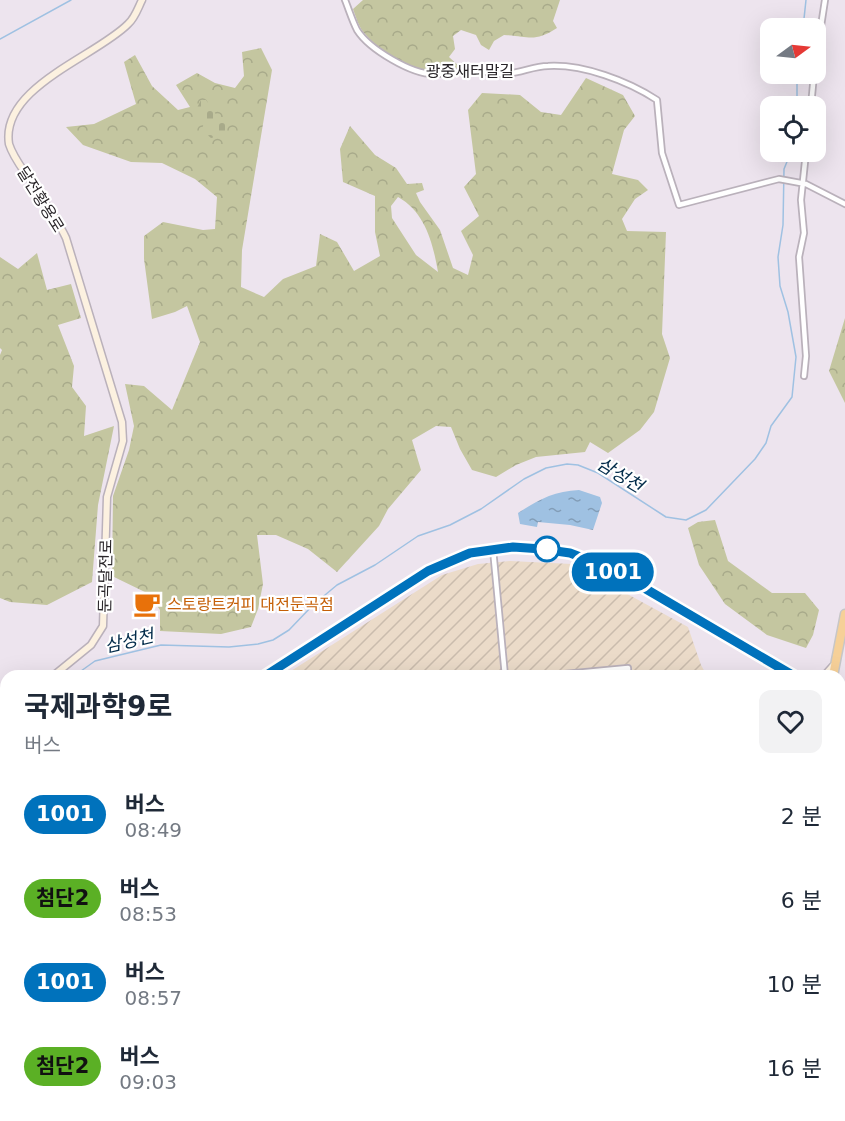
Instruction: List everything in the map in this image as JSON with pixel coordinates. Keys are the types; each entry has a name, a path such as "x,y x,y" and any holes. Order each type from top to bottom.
{"highway":[{"path":"834,670 845,614"}],"main road":[{"name":"달전황용로","path":"119,455 123,441 123,422 66,238 57,220 12,152 7,130 10,114 20,100 39,84 129,23 142,0"},
{"name":"둔곡달전로","path":"61,670 92,645 103,626 107,497 119,455"},
{"path":"274,670 428,571 470,553 493,549 542,549 570,553 591,561 634,582 784,670"},
{"path":"828,670 836,660"}],"street":[{"name":"광중새터말길","path":"345,0 358,31 365,40 402,65 419,72 434,75 479,70 504,74 538,67 562,66 618,80 657,100 662,153 679,205 779,179 800,182"},
{"path":"822,18 825,0"},
{"path":"804,162 800,182 804,233 799,258 806,356 804,376"},
{"path":"800,182 819,189 845,204"},
{"path":"493,549 504,670"},
{"path":"607,670 628,668 628,670"}],"shaded area":[{"path":"510,561 572,564 688,627 704,670 292,670 442,575 478,564"}],"green space":[{"path":"363,0 560,0 553,21 557,28 549,33 531,38 504,35 494,41 489,50 481,45 476,35 461,30 453,36 455,49 449,57 461,68 436,71 405,64 371,41 361,29 353,9"},
{"path":"261,48 272,70 242,250 241,287 264,297 283,279 316,266 320,234 337,242 354,271 380,256 375,232 375,196 343,182 340,149 350,126 375,155 396,168 407,184 422,183 424,190 416,193 440,230 453,268 468,275 473,255 461,231 479,216 464,187 476,174 468,110 482,93 520,95 541,112 561,115 586,78 623,95 635,116 624,130 612,174 638,180 648,190 635,199 622,219 627,231 666,232 662,334 670,358 654,412 640,430 608,453 590,442 585,452 536,457 496,477 472,470 451,427 436,426 412,440 421,470 388,509 379,526 337,572 308,549 276,535 257,535 263,584 258,609 251,627 221,634 160,631 160,610 149,594 112,576 113,496 129,450 134,426 125,384 144,386 172,410 200,342 187,306 152,319 144,259 144,236 163,222 203,230 215,229 217,197 195,179 162,163 131,162 83,145 66,127 94,124 136,104 124,62 135,55 152,86 178,110 190,107 176,85 197,73 215,83 235,88 244,76 242,52","holes":["398,197 407,203 426,229 438,272 416,255 392,218 391,206"]},
{"path":"201,100 206,100 217,116 227,124 227,130 220,136 211,138 202,130 204,122 198,120 197,108"},
{"path":"37,253 47,290 71,284 81,318 58,325 74,366 72,387 86,406 84,436 114,426 98,505 92,582 47,605 10,602 0,598 0,355 2,350 0,348 0,257 18,269"},
{"path":"845,318 845,403 829,371"},
{"path":"715,520 728,561 772,593 805,593 819,610 813,635 806,648 767,635 725,604 699,565 688,528 698,522"}],"water":[{"path":"579,490 600,497 602,503 593,530 538,522 537,527 520,524 518,513 532,504 554,494"}],"waterway":[{"path":"0,39 71,0"},
{"name":"삼성천","path":"804,18 806,0"},
{"name":"삼성천","path":"797,84 797,96"},
{"name":"삼성천","path":"82,670 95,661 161,645 229,647 273,640 289,630 313,605 337,585 375,565 418,536 450,525 481,509 524,479 546,468 567,464 578,465 598,473 666,517 686,520 706,510 755,459 766,443 771,426 792,397 796,357 788,312 780,286 778,257 783,225 784,169 787,162"}],"bus line":[{"name":"1001","path":"276,670 428,571 470,553 513,547 570,553 591,561 634,582 782,670"}],"place":[{"name":"스토랑트커피 대전둔곡점","path":"147,604"}]}
